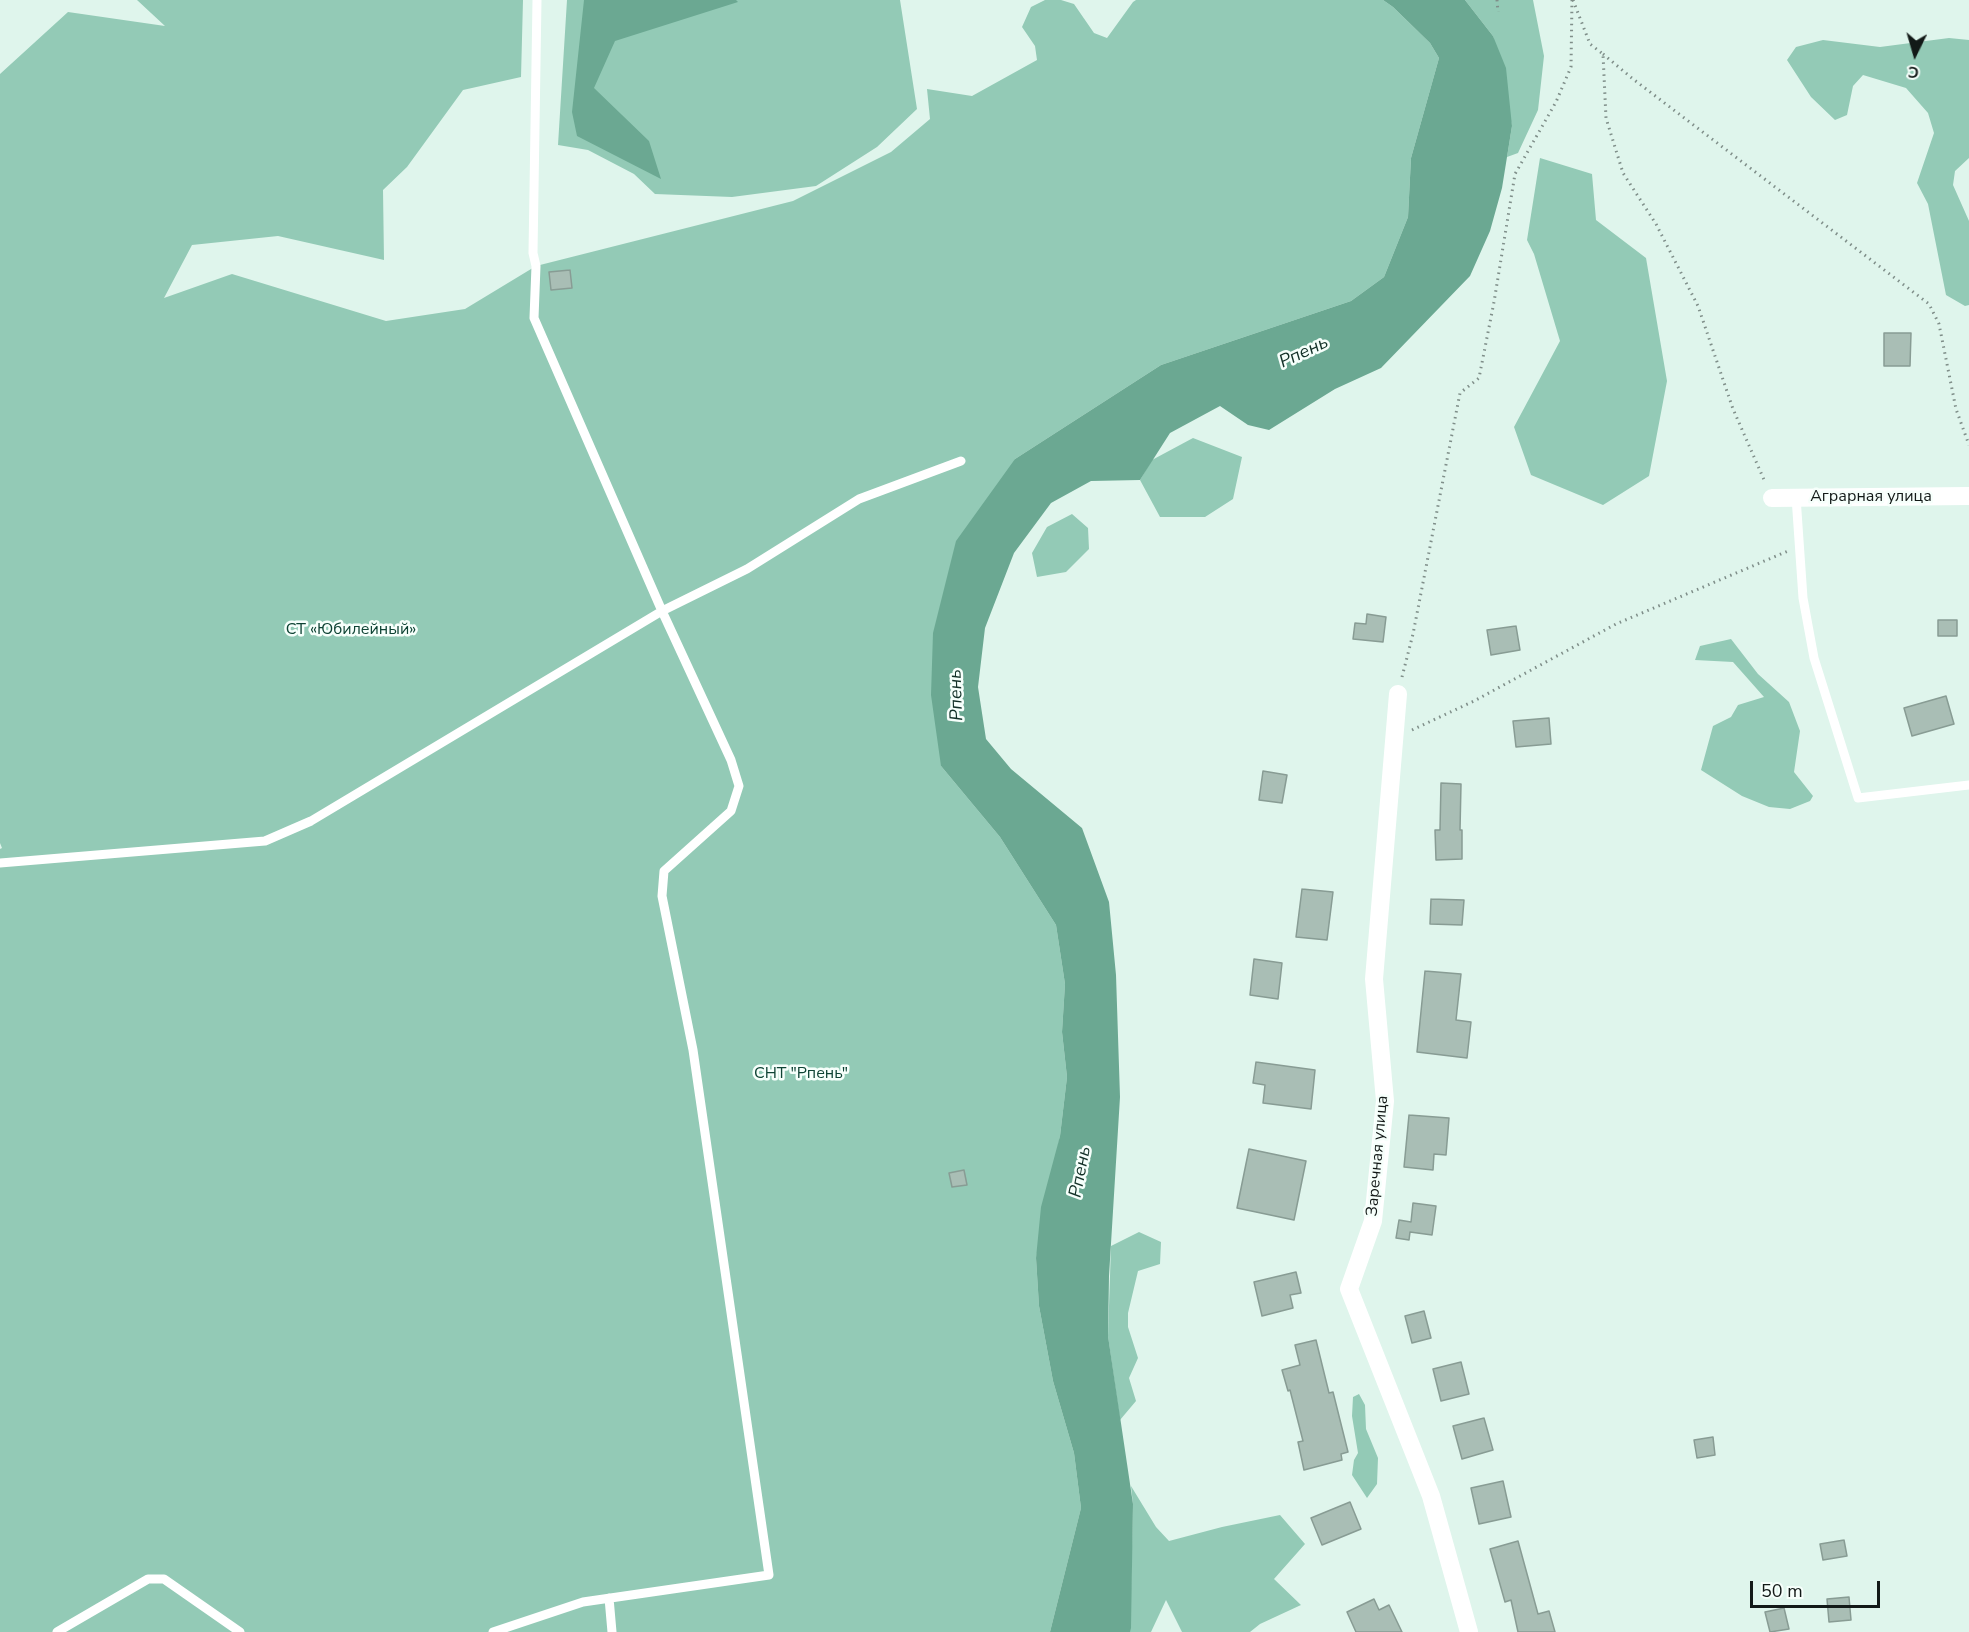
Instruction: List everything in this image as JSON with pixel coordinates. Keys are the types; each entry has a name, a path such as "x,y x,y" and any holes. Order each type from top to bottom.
{"street":[{"name":"Аграрная улица","path":"1772,498 1969,496"},
{"name":"Заречная улица","path":"1398,694 1374,979 1385,1101 1373,1221 1349,1289 1431,1496 1469,1632"}],"lane":[{"path":"493,1632 583,1602 769,1575 693,1050 662,896 664,871 730,812 739,786 731,760 662,611 534,318 537,0"},
{"path":"0,863 265,841 311,821 662,611 747,569 859,499 961,461"},
{"path":"1796,497 1803,598 1814,657 1858,798 1969,785"},
{"path":"57,1632 148,1579 164,1579 240,1632"},
{"path":"609,1598 612,1632"}],"path":[{"path":"1497,0 1498,12"},
{"path":"1572,0 1590,44 1929,304 1939,324 1956,410 1969,445"},
{"path":"1398,694 1413,634 1460,393 1479,378 1515,174 1556,102 1571,67 1572,0"},
{"path":"1603,54 1606,118 1623,173 1656,224 1698,306 1733,410 1772,498"},
{"path":"1393,739 1474,701 1616,624 1788,551 1799,550"}],"green space":[{"name":"СТ «Юбилейный»","path":"137,0 523,0 521,77 463,90 407,167 383,190 384,260 278,236 192,245 164,298 232,274 386,321 465,309 536,266 793,201 891,152 930,119 927,89 972,96 1037,60 1035,46 1022,27 1031,7 1045,0 1061,0 1074,4 1094,33 1107,38 1136,0 1383,0 1430,43 1439,58 1411,158 1408,217 1384,277 1351,301 1161,365 1015,459 941,766 1000,837 1056,925 1065,984 1062,1032 1067,1077 1060,1136 1036,1258 1039,1306 1053,1381 1074,1453 1081,1508 1050,1632 0,1632 0,849 2,848 0,843 0,74 68,12 165,26"},
{"path":"567,0 900,0 917,109 877,147 816,186 732,197 655,194 634,174 588,150 558,145"},
{"path":"1465,0 1533,0 1544,56 1538,110 1518,153 1507,157 1512,126 1493,36"},
{"path":"1949,38 1969,40 1969,158 1955,171 1953,185 1969,221 1969,305 1965,306 1946,295 1928,204 1917,183 1934,133 1928,113 1906,88 1863,75 1853,86 1847,115 1835,120 1811,97 1787,60 1796,47 1823,40 1880,47"},
{"path":"1540,158 1592,174 1596,220 1646,258 1667,381 1649,476 1603,505 1531,475 1514,427 1560,341 1534,254 1527,240"},
{"path":"1193,438 1242,457 1233,499 1205,517 1160,517 1140,480 1152,460"},
{"path":"1072,514 1088,528 1089,549 1066,572 1037,577 1032,553 1047,527"},
{"path":"1731,639 1758,674 1789,702 1800,731 1794,772 1813,796 1810,801 1790,809 1769,807 1742,796 1701,770 1713,726 1731,717 1738,705 1764,697 1733,662 1695,660 1700,646"},
{"path":"1139,1232 1161,1242 1160,1264 1138,1271 1128,1313 1128,1327 1138,1358 1129,1378 1136,1401 1120,1420 1108,1336 1111,1246"},
{"path":"1359,1394 1365,1405 1366,1429 1378,1458 1377,1484 1367,1498 1352,1475 1354,1460 1358,1453 1352,1416 1353,1397"},
{"path":"1131,1486 1156,1527 1169,1541 1280,1515 1305,1544 1274,1579 1301,1605 1260,1624 1250,1632 1182,1632 1166,1600 1151,1632 1130,1632 1133,1504"}],"water":[{"path":"584,0 736,0 738,2 615,41 594,88 649,141 661,179 577,136 572,112"},
{"name":"Рпень","path":"1383,0 1465,0 1493,36 1506,68 1512,126 1502,188 1490,231 1470,276 1381,368 1335,389 1269,430 1248,425 1220,406 1170,433 1140,480 1091,481 1051,503 1014,553 985,628 978,687 986,739 1011,769 1082,828 1109,902 1116,975 1120,1097 1109,1276 1108,1336 1133,1504 1131,1628 1130,1632 1050,1632 1081,1508 1074,1453 1053,1381 1039,1306 1036,1258 1041,1207 1060,1136 1067,1077 1062,1032 1065,984 1056,925 1000,837 941,766 931,695 933,633 956,541 1015,459 1161,365 1351,301 1384,277 1408,217 1411,158 1439,58 1430,43"}],"building":[{"path":"570,270 572,288 551,290 549,272"},
{"path":"1884,333 1911,333 1910,366 1884,366"},
{"path":"1367,614 1386,617 1383,642 1353,639 1355,623 1366,624"},
{"path":"1938,620 1957,620 1957,636 1938,636"},
{"path":"1516,626 1520,650 1491,655 1487,630"},
{"path":"1946,696 1954,724 1912,736 1904,708"},
{"path":"1549,718 1551,744 1516,747 1513,721"},
{"path":"1263,771 1287,775 1282,803 1259,800"},
{"path":"1441,783 1461,784 1462,859 1436,860 1435,830 1440,830"},
{"path":"1302,889 1333,892 1327,940 1296,937"},
{"path":"1431,899 1464,900 1462,925 1430,924"},
{"path":"1254,959 1282,963 1278,999 1250,995"},
{"path":"1425,971 1461,974 1456,1020 1471,1022 1467,1058 1417,1052"},
{"path":"1256,1062 1315,1070 1311,1109 1263,1103 1265,1085 1253,1083"},
{"path":"1409,1115 1449,1118 1446,1155 1434,1154 1433,1170 1404,1167"},
{"path":"1249,1149 1306,1161 1294,1220 1237,1208"},
{"path":"964,1170 967,1185 952,1187 949,1173"},
{"path":"1413,1203 1436,1206 1432,1235 1410,1232 1409,1240 1396,1238 1399,1220 1411,1222"},
{"path":"1296,1272 1301,1293 1290,1295 1293,1308 1262,1316 1254,1282"},
{"path":"1424,1311 1431,1338 1412,1343 1405,1316"},
{"path":"1316,1340 1329,1393 1333,1392 1348,1452 1341,1454 1342,1460 1304,1470 1298,1442 1303,1441 1290,1390 1288,1391 1282,1370 1300,1365 1295,1345"},
{"path":"1461,1362 1469,1394 1441,1401 1433,1369"},
{"path":"1484,1418 1493,1450 1462,1459 1453,1426"},
{"path":"1713,1437 1715,1455 1697,1458 1694,1440"},
{"path":"1503,1481 1511,1517 1479,1524 1471,1488"},
{"path":"1350,1502 1361,1529 1322,1545 1311,1518"},
{"path":"1844,1540 1847,1556 1823,1560 1820,1544"},
{"path":"1518,1541 1538,1614 1549,1611 1555,1632 1518,1632 1511,1600 1505,1602 1490,1549"},
{"path":"1849,1597 1851,1620 1829,1622 1827,1599"},
{"path":"1374,1599 1379,1610 1389,1605 1402,1632 1356,1632 1347,1612"},
{"path":"1784,1608 1789,1629 1770,1632 1765,1612"}],"park label":[{"name":"СНТ \"Рпень\"","path":"801,1074"}]}
